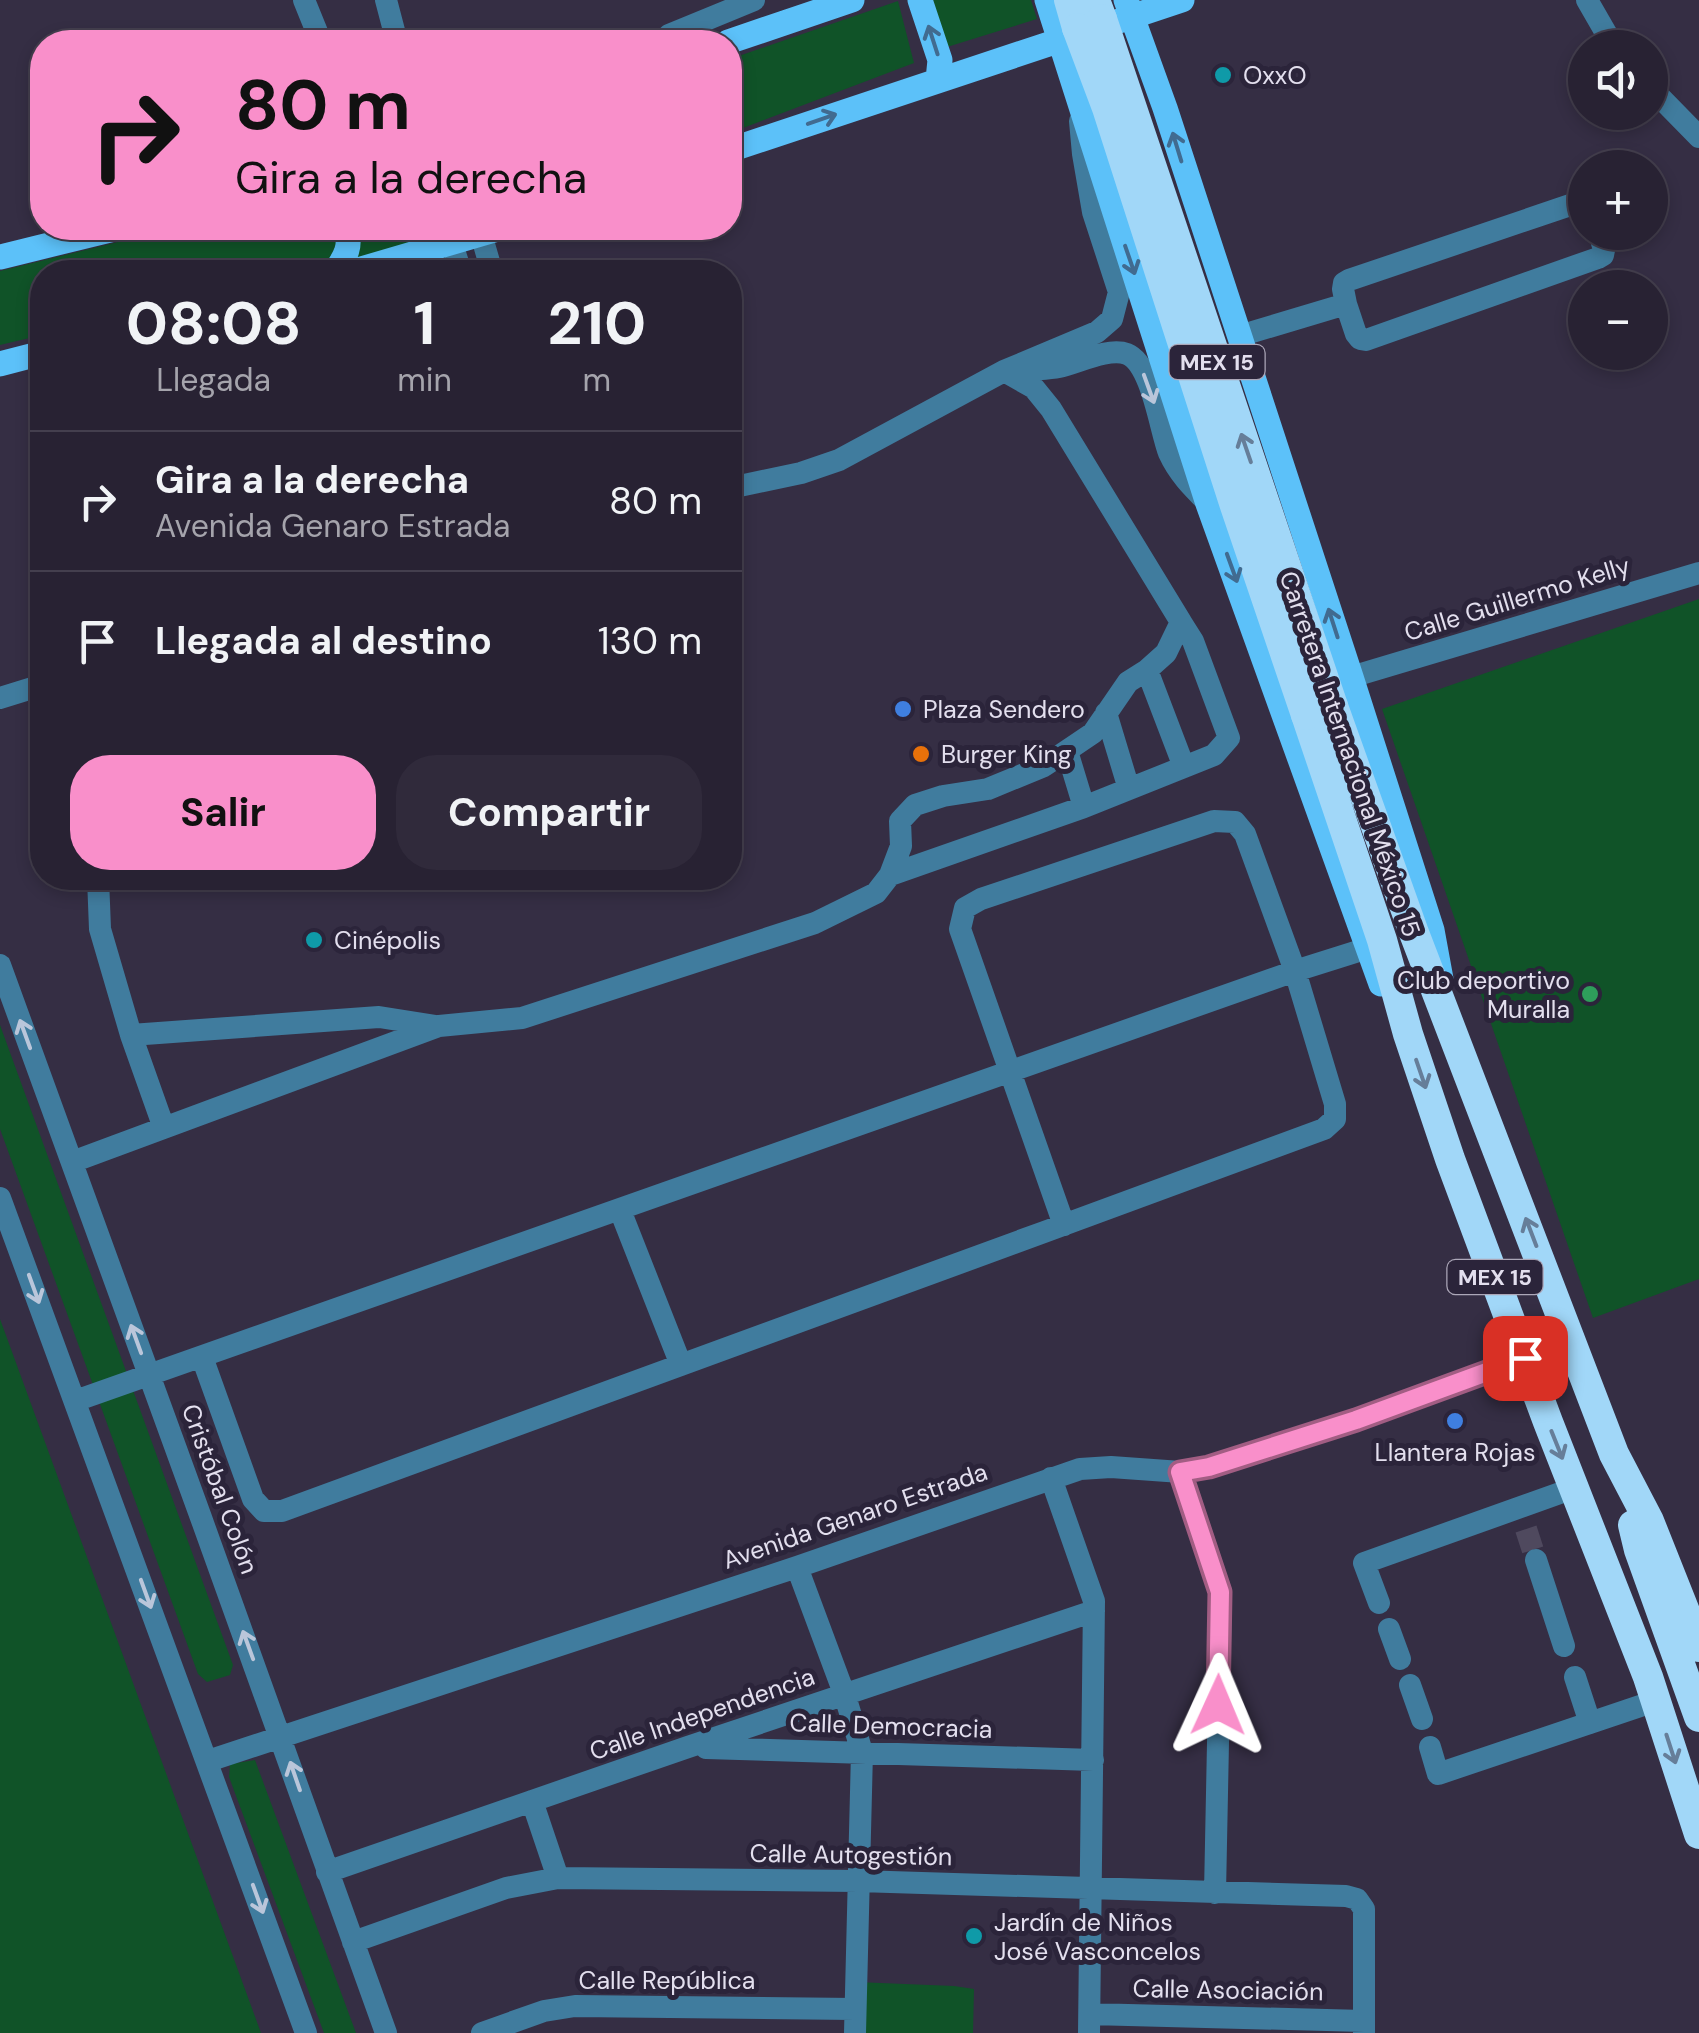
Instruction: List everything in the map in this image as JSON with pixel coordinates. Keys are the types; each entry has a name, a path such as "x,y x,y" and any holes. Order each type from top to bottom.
{"highway":[{"name":"Carretera Internacional México 15","path":"1094,15 1107,108 1234,503 1448,1018 1614,1454 1639,1550 1690,1655"},
{"name":"Carretera Internacional México 15","path":"1319,710 1408,1034 1450,1159 1656,1700 1699,1834"},
{"name":"MEX 15","path":"1690,1655 1699,1718"}],"main road":[{"path":"742,37 852,0"},
{"path":"920,0 940,60 938,80"},
{"path":"1047,0 1094,15 1165,108 1432,930 1448,1018"},
{"path":"742,146 938,80 1094,15 1182,0"},
{"path":"1094,15 1078,103 1208,504 1380,981 1408,1034"},
{"path":"1089,135 1102,101 1115,90 1138,88 1165,108"},
{"path":"0,257 69,240"},
{"path":"384,260 439,240"},
{"path":"0,364 30,356"}],"street":[{"path":"304,0 317,30"},
{"path":"386,0 388,30"},
{"path":"1587,0 1604,30"},
{"path":"681,30 749,1"},
{"path":"742,485 839,460 1004,372 1097,332 1112,318 1119,292 1093,212 1078,103"},
{"path":"1668,106 1699,138"},
{"path":"1568,206 1344,283 1342,289 1356,334 1366,340 1598,258 1604,250"},
{"path":"1239,336 1346,304"},
{"path":"1004,372 1056,367 1107,353 1127,354 1139,364 1181,476 1208,504"},
{"path":"890,875 1084,807 1214,755 1229,738 1193,640 1051,410 1034,388 1004,372"},
{"name":"Calle Guillermo Kelly","path":"1351,677 1699,573"},
{"path":"131,1034 379,1017 439,1026 522,1018 815,923 876,893 890,875 901,846 900,821 916,805 942,796 988,789 1044,766 1093,733 1128,682 1166,653 1181,622"},
{"path":"1147,670 1184,767"},
{"path":"0,698 30,689"},
{"path":"1106,713 1129,789"},
{"path":"1067,750 1084,807"},
{"path":"202,1357 252,1499 264,1510 282,1511 1324,1130 1336,1119 1335,1104 1296,971 1246,834 1235,822 1214,820 981,899 965,908 960,929 1064,1225"},
{"path":"98,890 100,929 164,1128"},
{"path":"75,1402 1368,948"},
{"name":"Cristóbal Colón","path":"0,965 282,1736 386,2033"},
{"path":"72,1162 439,1026"},
{"path":"0,1198 306,2033"},
{"path":"620,1210 681,1366"},
{"name":"Avenida Genaro Estrada","path":"208,1762 1080,1469 1180,1472 1209,1467 1356,1420 1525,1358"},
{"path":"1180,1472 1220,1592 1215,1893"},
{"path":"1051,1478 1094,1601 1089,2024"},
{"path":"1379,1603 1364,1563 1522,1519 1574,1488"},
{"path":"1536,1560 1564,1646"},
{"path":"797,1567 862,1752 855,2021"},
{"name":"Calle Independencia","path":"327,1872 1094,1611"},
{"path":"1389,1629 1400,1659"},
{"path":"1575,1677 1590,1723"},
{"path":"1410,1685 1422,1718"},
{"path":"1430,1747 1438,1774 1656,1700"},
{"name":"Calle Democracia","path":"688,1747 1093,1760"},
{"path":"532,1801 558,1878"},
{"name":"Calle Autogestión","path":"353,1942 506,1888 558,1878 858,1881 1346,1896 1357,1899 1364,1909 1364,2027"},
{"name":"Calle República","path":"482,2033 544,2011 575,2006 855,2021"},
{"name":"Calle Asociación","path":"1089,2024 1364,2027"}],"green space":[{"path":"933,0 1031,0 1037,19 947,47"},
{"path":"898,1 914,63 742,128 742,55"},
{"path":"126,240 338,240 330,260 45,260"},
{"path":"353,240 422,240 354,260"},
{"path":"30,264 30,338 0,345 0,271"},
{"name":"Club deportivo Muralla","path":"1699,599 1699,1279 1593,1318 1382,709"},
{"path":"0,1025 233,1665 230,1675 207,1682 198,1674 0,1129"},
{"path":"0,1319 261,2033 0,2033"},
{"path":"255,1760 356,2033 324,2033 229,1777 230,1764"},
{"path":"856,1982 974,1989 973,2033 855,2033"}],"tunnel":[{"path":"1526,1529 1536,1560"}],"place":[{"name":"OxxO","path":"1223,75"},
{"name":"Plaza Sendero","path":"903,709"},
{"name":"Burger King","path":"921,754"},
{"name":"Cinépolis","path":"314,940"},
{"name":"Club deportivo Muralla","path":"1590,994"},
{"name":"Llantera Rojas","path":"1455,1421"},
{"name":"Jardín de Niños José Vasconcelos","path":"974,1936"}],"route":[{"path":"1218,1705 1220,1592 1180,1472 1209,1467 1356,1420 1525,1358"}]}
